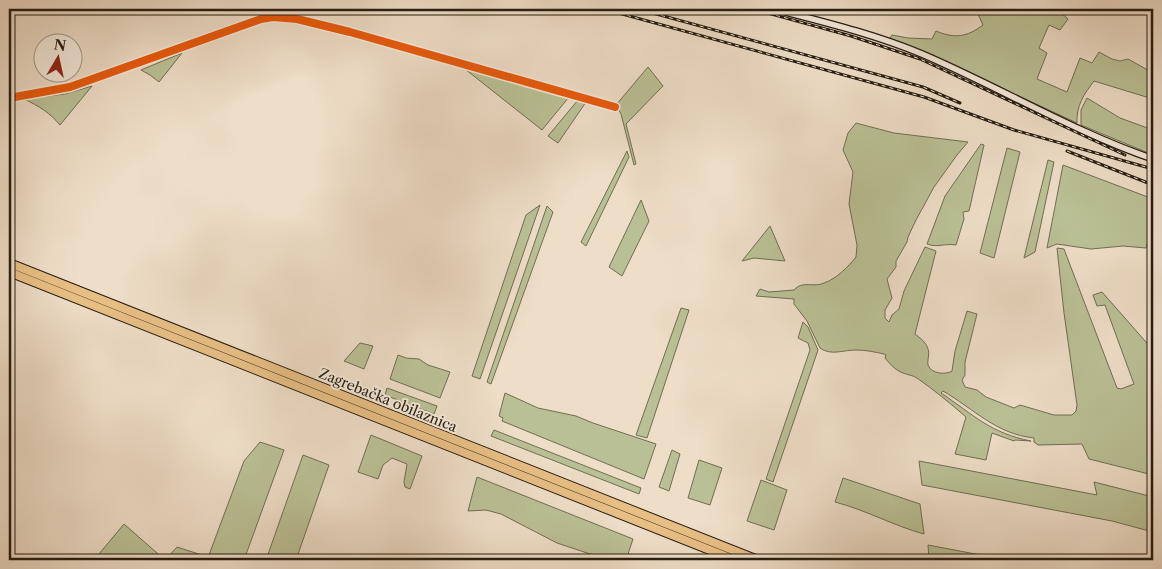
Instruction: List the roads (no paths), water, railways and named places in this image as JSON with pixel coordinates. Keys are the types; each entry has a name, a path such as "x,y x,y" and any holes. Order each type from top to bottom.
{"highway":[{"name":"Zagrebačka obilaznica","path":"9,262 758,560"},
{"name":"Zagrebačka obilaznica","path":"9,272 735,560"}],"main road":[{"path":"774,9 839,26 910,49 1102,138 1153,159"}],"street":[{"path":"9,98 70,88 261,19 272,17 296,19 350,32 615,107"}],"railway":[{"path":"604,9 924,97 1014,130 1153,169"},
{"path":"638,9 923,87 960,103"},
{"path":"753,9 851,36 920,59 1125,155"},
{"path":"1067,151 1153,185"}]}
